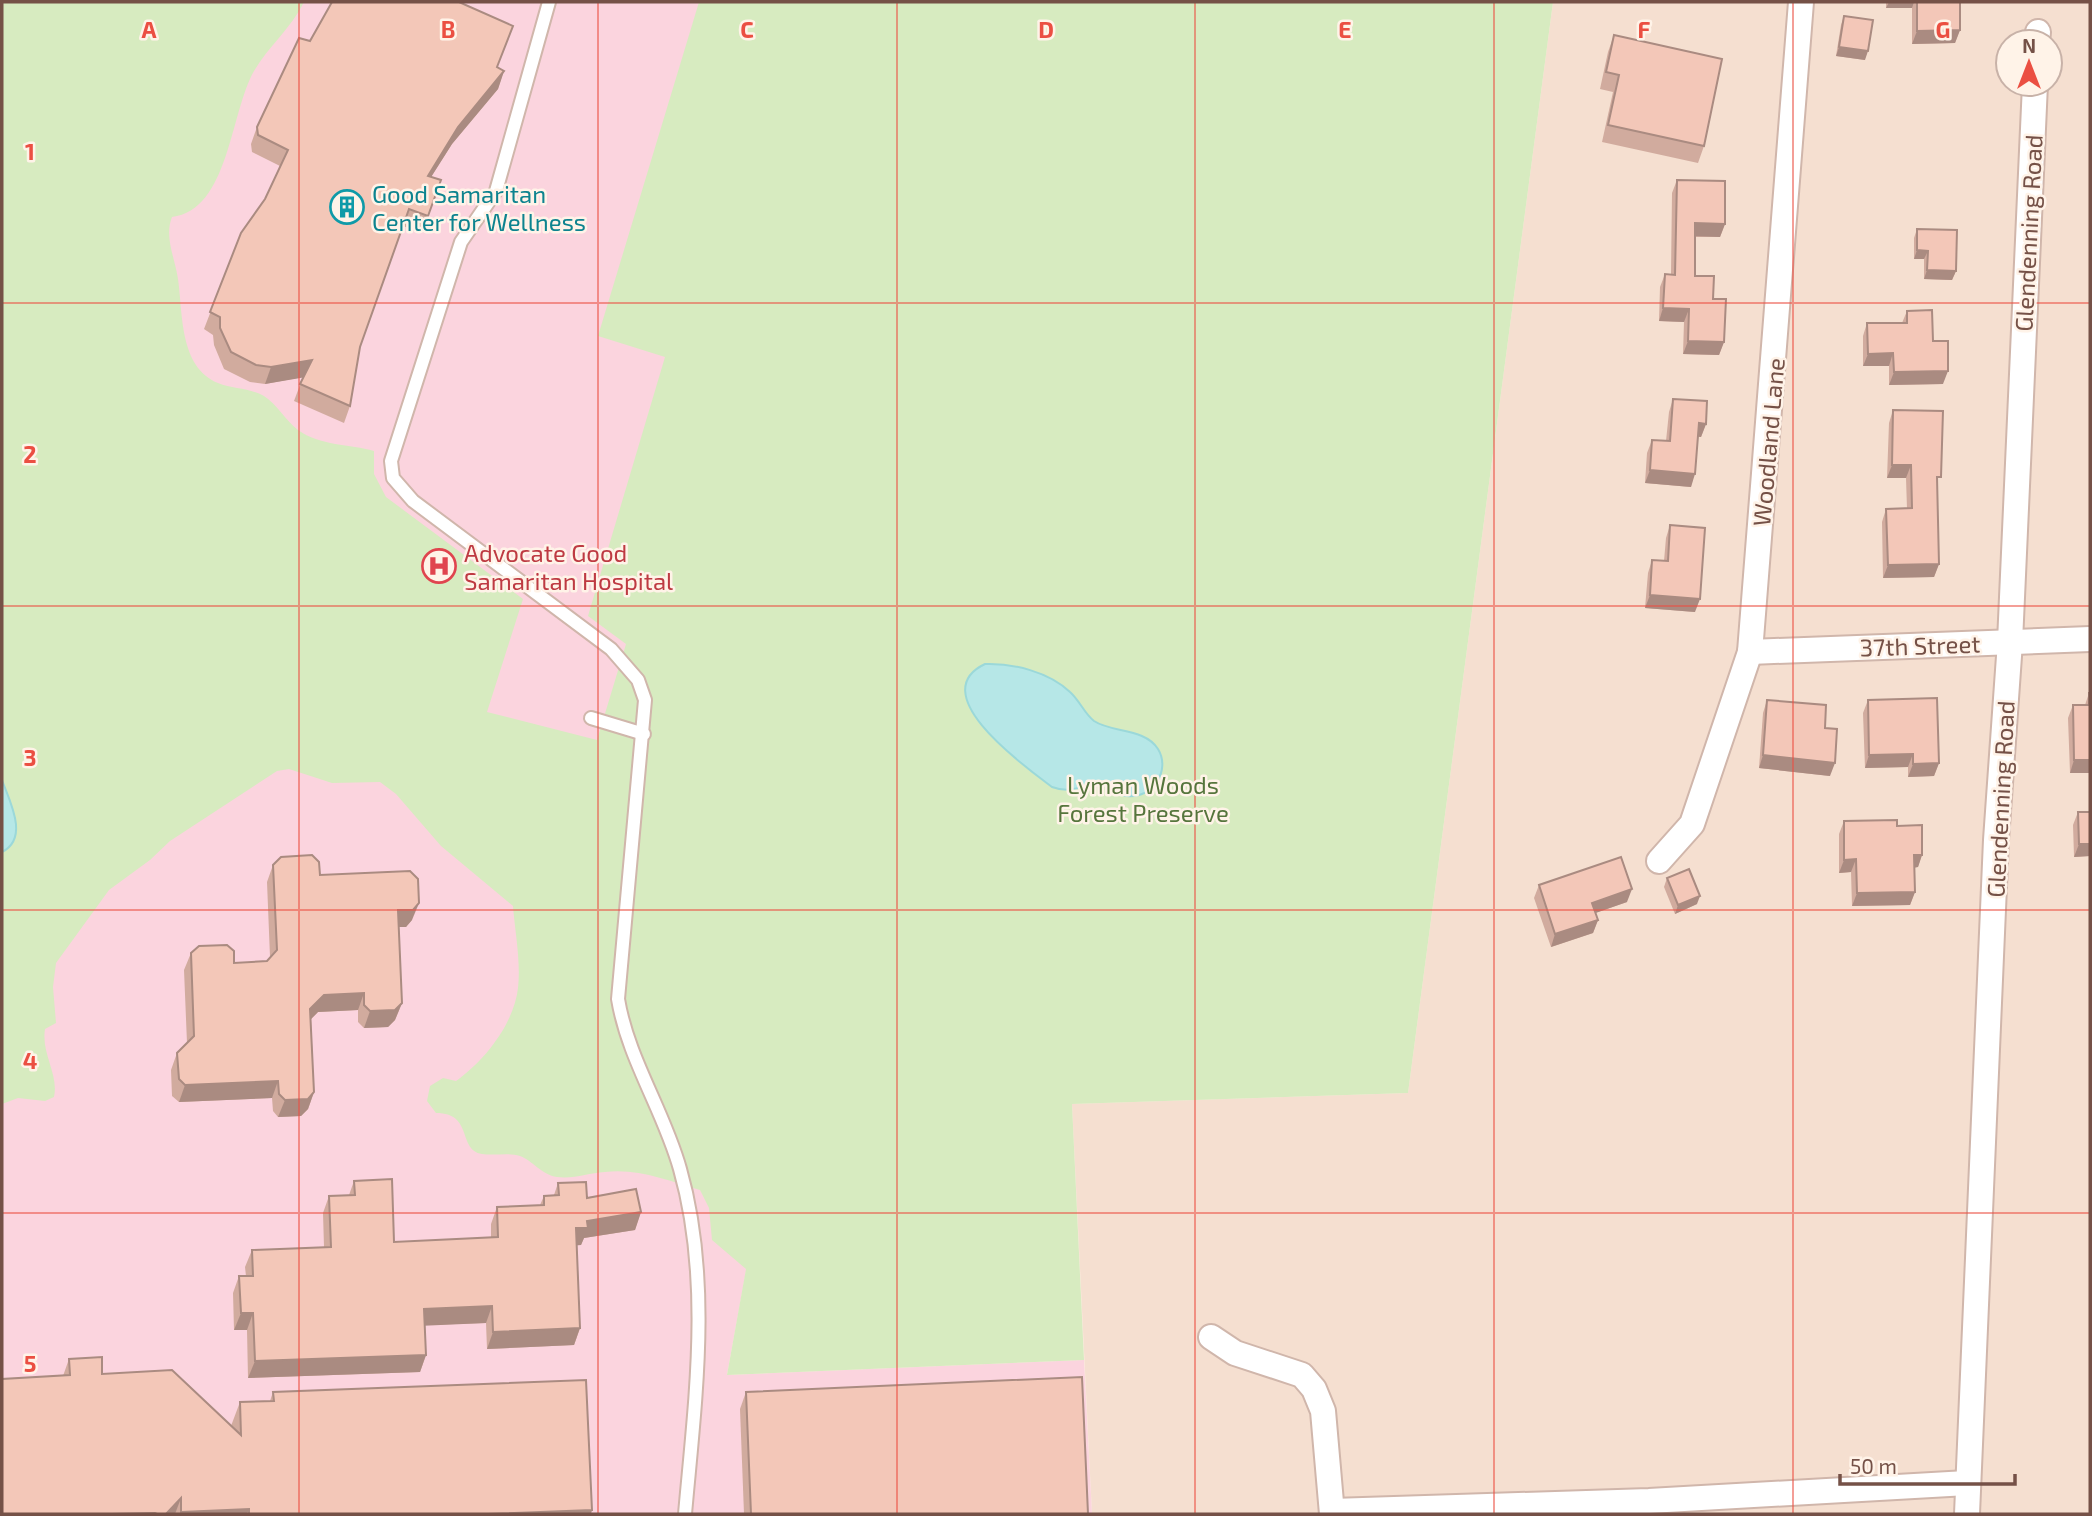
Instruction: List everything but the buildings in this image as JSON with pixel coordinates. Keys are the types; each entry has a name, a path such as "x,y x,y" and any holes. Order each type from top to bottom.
{"street":[{"name":"Woodland Lane","path":"1659,861 1692,824 1750,652 1801,2"},
{"name":"Glendenning Road","path":"1967,1514 1996,840 2010,642 2034,98"},
{"name":"37th Street","path":"1750,652 2090,639"},
{"path":"1211,1337 1235,1353 1302,1375 1314,1389 1324,1411 1332,1513 1649,1501 1967,1483"}],"lane":[{"path":"549,2 496,191 461,242 398,430 392,470 401,489 414,501 611,649 638,680 645,700 618,999 622,1027 680,1168 692,1218 699,1366 685,1514"},
{"path":"590,718 644,734"}],"shaded area":[{"name":"Advocate Good Samaritan Hospital","path":"2,2 978,2 727,1375 1084,1360 1092,1514 2,1514"},
{"path":"1553,2 2090,2 2090,1514 1092,1514 1072,1104 1408,1093"}],"green space":[{"name":"Lyman Woods Forest Preserve","path":"2,2 304,2 254,71 217,179 205,197 191,210 172,217 170,240 185,338 190,352 205,375 218,383 264,396 298,430 307,435 325,442 374,451 374,474 386,497 523,599 487,712 597,740 626,644 588,616 665,357 598,336 699,2 1553,2 1408,1093 1072,1104 1084,1360 727,1375 746,1269 712,1240 709,1208 700,1190 629,1172 557,1177 547,1174 520,1156 482,1154 470,1146 456,1119 436,1113 427,1101 430,1086 443,1078 456,1081 477,1063 496,1040 511,1015 519,978 513,906 441,846 396,794 380,782 332,783 289,769 277,771 170,841 150,860 109,890 56,963 53,987 56,1023 45,1029 44,1038 54,1080 54,1097 45,1101 18,1098 2,1104"}],"water":[{"path":"985,664 1019,667 1052,679 1077,699 1094,721 1145,737 1158,749 1161,757 1161,774 1157,782 1145,793 1136,796 1123,795 1096,784 1068,790 1052,787 1003,748 972,711 965,693 969,677"},
{"path":"2,780 16,828 15,838 2,852"}],"place":[{"name":"Good Samaritan Center for Wellness","path":"347,207"},
{"name":"Advocate Good Samaritan Hospital","path":"439,566"}]}
